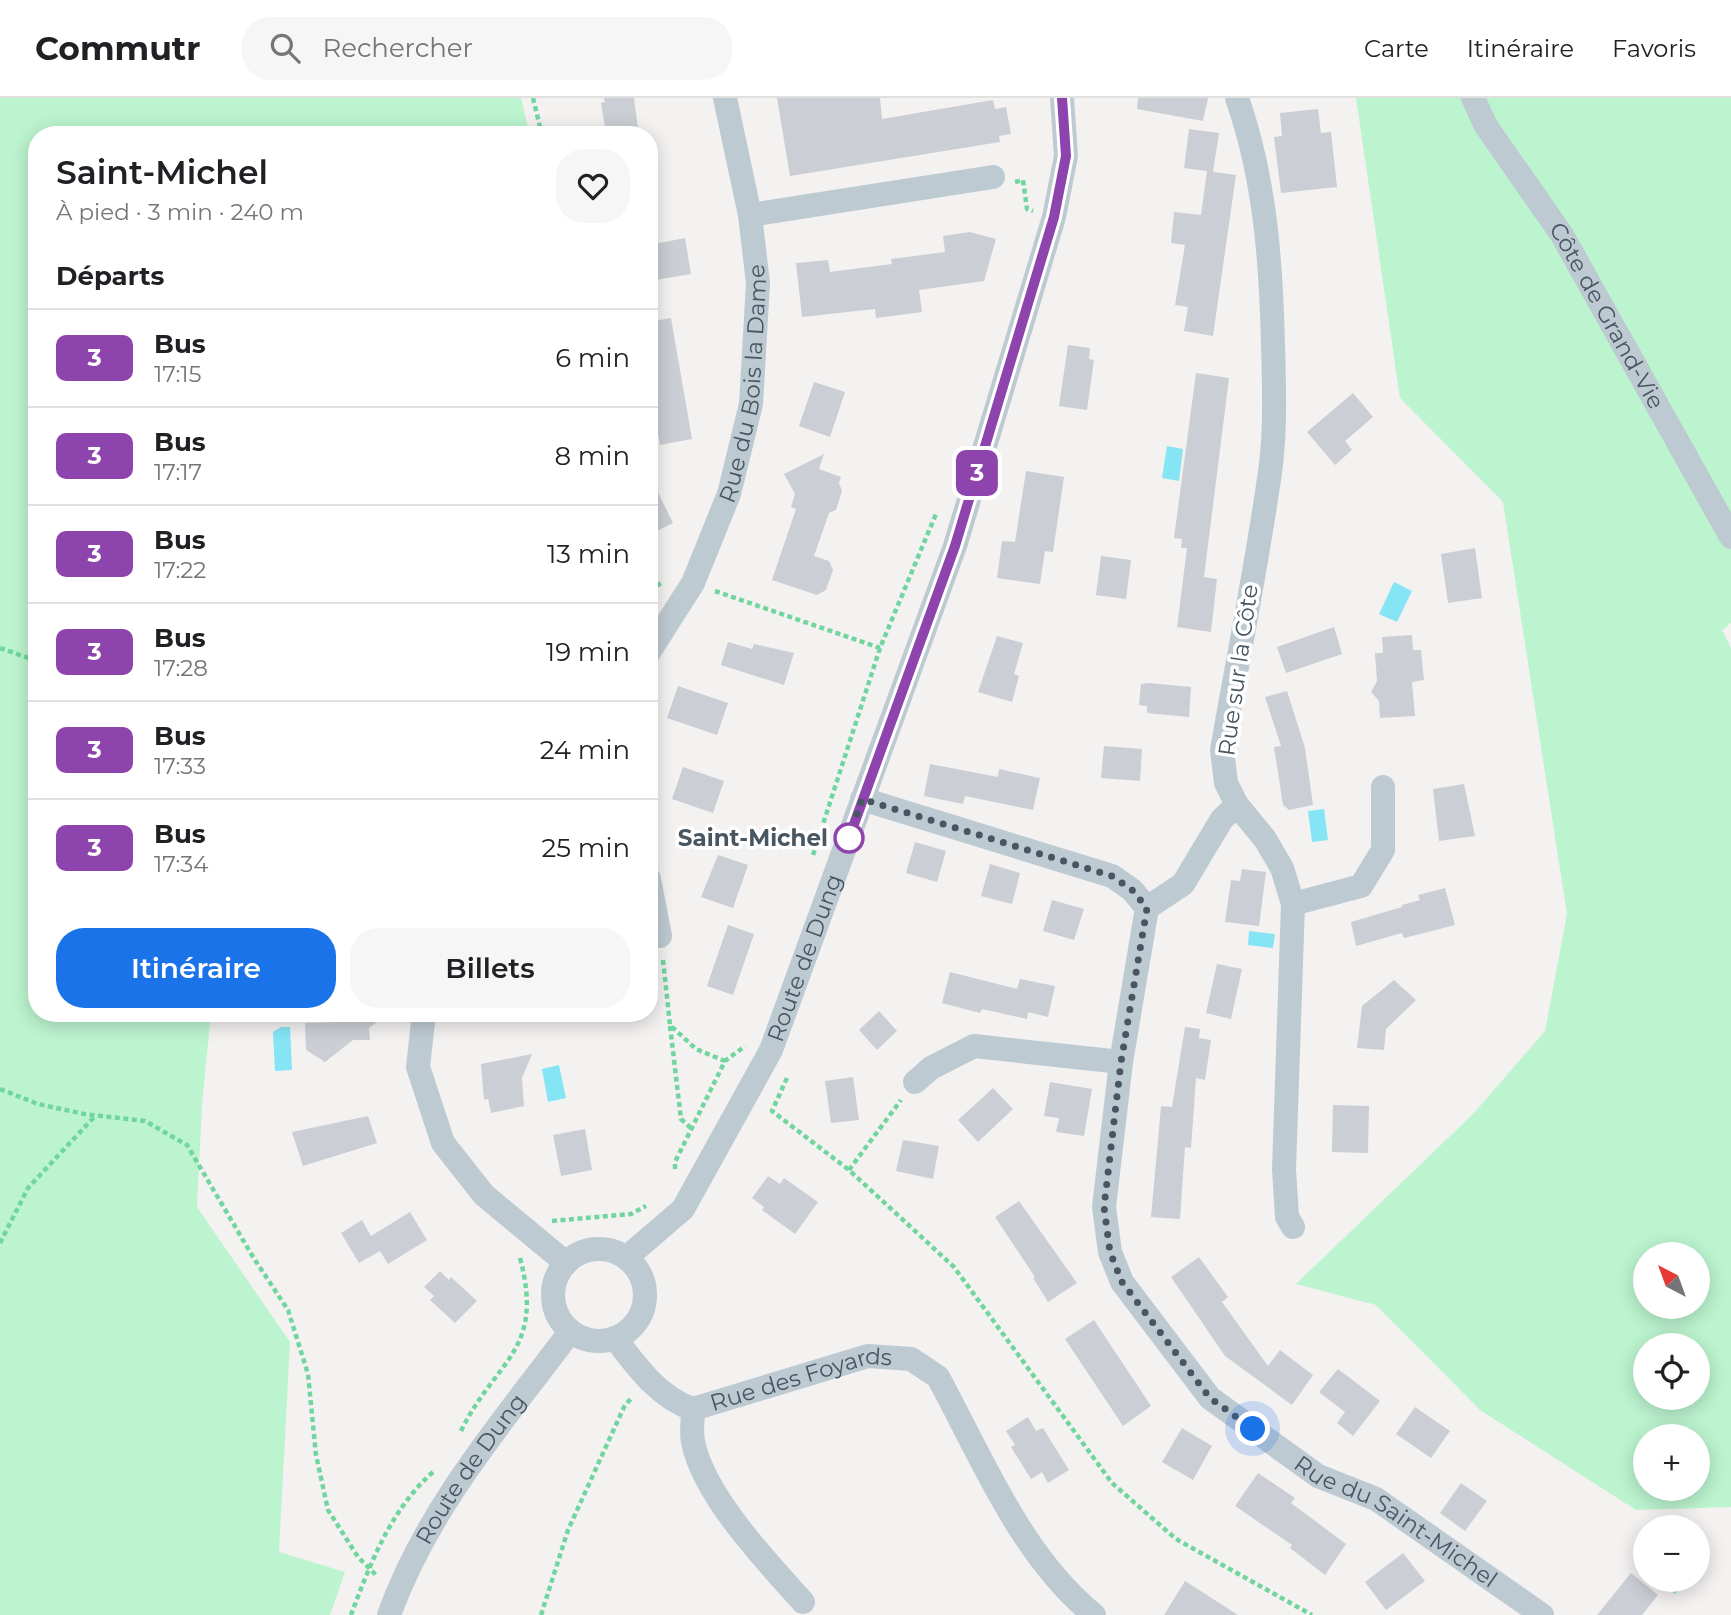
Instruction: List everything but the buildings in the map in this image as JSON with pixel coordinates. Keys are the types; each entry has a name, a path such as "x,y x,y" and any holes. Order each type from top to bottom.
{"street":[{"name":"Rue du Bois la Dame","path":"658,638 693,583 729,494 751,404 758,283 750,215 725,98"},
{"name":"Route de Dung","path":"626,1258 682,1209 760,1047 862,799 955,546 1054,217 1066,156 1062,98"},
{"name":"Rue sur la Côte","path":"1237,98 1252,141 1263,197 1272,292 1275,413 1270,471 1222,750 1226,783 1237,805 1265,839 1282,868 1293,904 1284,1169 1287,1217 1293,1227"},
{"name":"Côte de Grand-Vie","path":"1473,98 1486,126 1562,235 1731,537"},
{"path":"750,215 993,177"},
{"path":"1293,904 1361,886 1383,850 1384,787"},
{"path":"862,799 1112,876 1132,890 1147,908 1183,884 1222,819 1237,805"},
{"name":"Rue du Saint-Michel","path":"1147,908 1121,1062 1104,1207 1110,1252 1122,1282 1210,1398 1318,1476 1376,1499 1542,1615"},
{"path":"658,926 660,936"},
{"path":"423,1022 418,1067 443,1143 484,1195 566,1263"},
{"path":"915,1082 931,1068 974,1046 1121,1062"},
{"path":"595,1249 612,1251 626,1258 639,1273 645,1292 642,1311 631,1328 615,1339 592,1341 570,1332 558,1317 553,1298 555,1279 566,1263 579,1253 595,1249"},
{"name":"Route de Dung","path":"392,1605 422,1539 455,1487 570,1332"},
{"name":"Rue des Foyards","path":"615,1339 646,1378 677,1404 693,1409 868,1356 911,1359 938,1377 1019,1526 1068,1606 1094,1615"},
{"path":"693,1409 693,1440 704,1476 759,1554 803,1602"}],"path":[{"path":"533,98 540,126"},
{"path":"993,177 999,184 1023,180 1027,209 1035,214 1038,201"},
{"path":"810,865 880,648 939,507"},
{"path":"658,585 667,580 693,583 880,648"},
{"path":"0,648 28,658"},
{"path":"660,936 681,1119 693,1130"},
{"path":"670,1025 696,1049 725,1061"},
{"path":"676,1181 675,1162 725,1061 760,1047"},
{"path":"789,1073 772,1111 849,1170 954,1267 1112,1483 1176,1539 1312,1615"},
{"path":"849,1170 915,1082"},
{"path":"0,1089 38,1104 145,1121 187,1145 253,1257 288,1310 308,1374 316,1455 328,1510 358,1557 369,1567 392,1605"},
{"path":"0,1243 28,1188 96,1115"},
{"path":"457,1440 467,1418 506,1366 524,1335 529,1291 520,1257 533,1235 551,1221 631,1214 649,1204"},
{"path":"541,1615 568,1530 624,1407 646,1378"},
{"path":"351,1615 369,1567 410,1493 446,1461 455,1487"}],"green space":[{"path":"0,98 521,98 528,126 28,126 28,1022 210,1022 202,1104 197,1207 290,1342 279,1552 345,1572 330,1615 0,1615"},
{"path":"1356,98 1731,98 1731,623 1722,630 1731,648 1731,1507 1636,1510 1480,1410 1376,1305 1296,1284 1473,1114 1545,1031 1567,914 1503,502 1400,398"}],"water":[{"path":"1167,446 1183,449 1179,481 1162,478"},
{"path":"1394,582 1412,591 1397,622 1379,614"},
{"path":"1324,809 1328,840 1312,842 1308,811"},
{"path":"1249,931 1275,934 1273,948 1248,945"},
{"path":"281,1027 290,1027 292,1070 275,1071 273,1032"},
{"path":"559,1065 566,1098 548,1102 542,1069"}],"bus line":[{"name":"3","path":"849,838 955,546 1054,217 1066,156 1062,98"}],"place":[{"name":"Saint-Michel","path":"849,838"}],"route":[{"path":"849,838 862,799 1112,876 1132,890 1147,908 1121,1062 1104,1207 1110,1252 1122,1282 1210,1398 1253,1429"}]}
